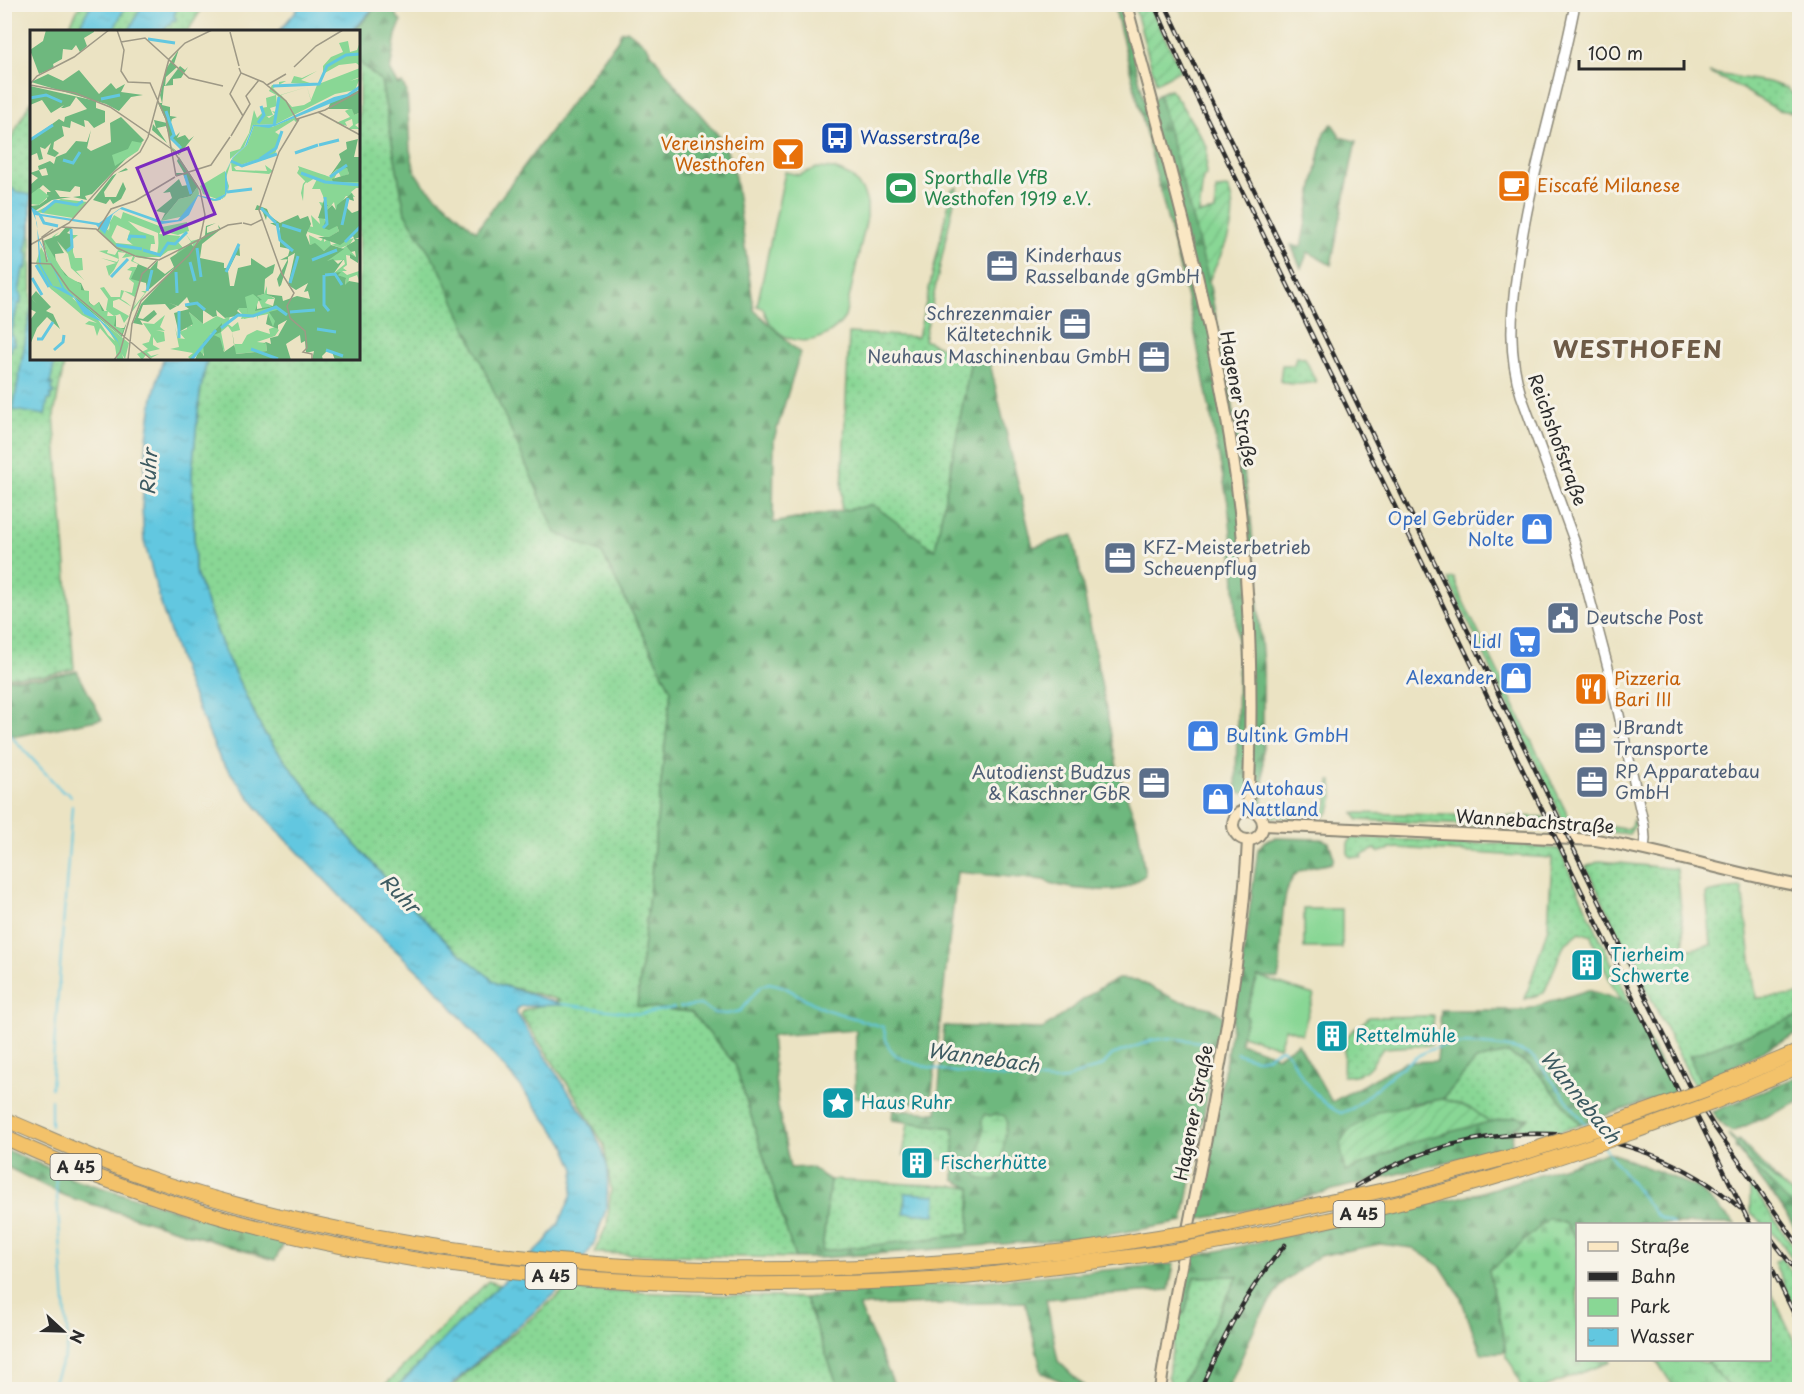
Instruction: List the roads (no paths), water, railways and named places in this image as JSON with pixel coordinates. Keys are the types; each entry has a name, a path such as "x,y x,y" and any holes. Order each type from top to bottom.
{"highway":[{"name":"A 45","path":"4,1119 160,1182 334,1230 428,1246 553,1261 695,1270 820,1268 950,1261 1056,1252 1197,1231 1398,1187 1517,1155 1599,1128 1705,1090 1800,1051"},
{"name":"A 45","path":"4,1137 148,1195 198,1211 285,1234 416,1260 564,1278 683,1284 821,1283 951,1278 1175,1251 1284,1231 1395,1206 1522,1169 1633,1132 1712,1103 1800,1066"}],"main road":[{"name":"Hagener Straße","path":"1126,4 1202,298 1234,464 1243,534 1248,606 1251,717 1248,809"},
{"path":"1248,809 1257,812 1264,825 1258,837 1248,840 1236,834 1233,825 1239,812 1248,809"},
{"name":"Wannebachstraße","path":"1264,825 1596,840 1644,848 1763,879 1800,886"},
{"name":"Hagener Straße","path":"1160,1389 1172,1313 1224,1040 1241,929 1248,840"}],"street":[{"name":"Reichshofstraße","path":"1575,4 1525,212 1513,298 1511,347 1521,394 1567,519 1588,590 1644,825 1644,848"}],"water":[{"path":"91,4 126,4 114,30 78,30"},
{"path":"301,4 376,5 354,30 280,30"},
{"path":"142,5 178,5 174,16 175,21 172,20 165,30 130,30"},
{"path":"9,188 14,189 14,191 30,195 30,232 26,252 28,263 26,269 23,269 19,293 21,304 18,304 11,335 15,345 12,345 11,351 8,350 5,372 4,193 5,189"},
{"path":"30,314 30,360 55,360 50,384 53,384 54,394 51,394 48,400 45,415 13,410"},
{"name":"Ruhr","path":"163,360 207,360 200,393 192,471 195,571 225,653 264,733 311,794 397,891 447,943 498,984 564,1005 522,1006 517,1009 517,1014 592,1127 608,1169 607,1207 593,1246 555,1294 448,1389 395,1389 544,1243 558,1225 571,1197 575,1169 564,1143 515,1080 432,984 362,919 265,817 220,759 187,683 163,611 144,541 142,508 147,438 153,397"},
{"path":"905,1193 936,1195 935,1215 904,1213"}],"waterway":[{"path":"8,733 63,792 68,792 71,796"},
{"path":"51,1088 72,806"},
{"name":"Wannebach","path":"680,1007 700,1005 714,1013 727,1014 740,1011 761,986 769,983 782,986 824,1009 883,1027 890,1049 904,1060 922,1066 968,1074 1052,1081 1066,1080 1091,1070 1103,1065 1112,1055 1153,1040 1170,1038 1208,1043"},
{"name":"Wannebach","path":"561,1004 639,1014 674,1008"},
{"name":"Wannebach","path":"1237,1053 1259,1059 1283,1049 1289,1054 1314,1092 1326,1104 1341,1113 1353,1108 1414,1058 1435,1048 1473,1044 1512,1049 1528,1054 1537,1061 1587,1126"},
{"path":"51,1100 51,1125"},
{"name":"Wannebach","path":"1604,1147 1657,1216 1671,1223"},
{"path":"54,1381 68,1344 55,1171"}],"railway":[{"path":"1154,4 1183,69 1687,1109"},
{"path":"1165,4 1688,1084 1713,1125 1800,1247"},
{"path":"1688,1098 1750,1223"},
{"path":"1356,1186 1402,1162 1451,1145 1501,1136 1552,1134 1602,1140 1651,1154 1697,1177 1740,1208"},
{"path":"1771,1238 1800,1276"},
{"path":"1200,1390 1237,1314 1259,1279 1285,1245"},
{"path":"1771,1266 1800,1326"}],"place":[{"name":"Wasserstraße","path":"837,138"},
{"name":"Vereinsheim Westhofen","path":"788,154"},
{"name":"Eiscafé Milanese","path":"1514,186"},
{"name":"Sporthalle VfB Westhofen 1919 e.V.","path":"901,188"},
{"name":"Kinderhaus Rasselbande gGmbH","path":"1002,266"},
{"name":"Schrezenmaier Kältetechnik","path":"1075,324"},
{"name":"Neuhaus Maschinenbau GmbH","path":"1154,357"},
{"name":"Opel Gebrüder Nolte","path":"1537,529"},
{"name":"KFZ-Meisterbetrieb Scheuenpflug","path":"1120,558"},
{"name":"Deutsche Post","path":"1563,618"},
{"name":"Lidl","path":"1525,642"},
{"name":"Alexander","path":"1516,678"},
{"name":"Pizzeria Bari III","path":"1591,689"},
{"name":"Bultink GmbH","path":"1203,736"},
{"name":"JBrandt Transporte","path":"1590,738"},
{"name":"RP Apparatebau GmbH","path":"1592,782"},
{"name":"Autodienst Budzus & Kaschner GbR","path":"1154,783"},
{"name":"Autohaus Nattland","path":"1218,799"},
{"name":"Tierheim Schwerte","path":"1587,965"},
{"name":"Rettelmühle","path":"1332,1036"},
{"name":"Haus Ruhr","path":"838,1103"},
{"name":"Fischerhütte","path":"917,1163"}],"district":[{"name":"WESTHOFEN","path":"1638,350"}]}
